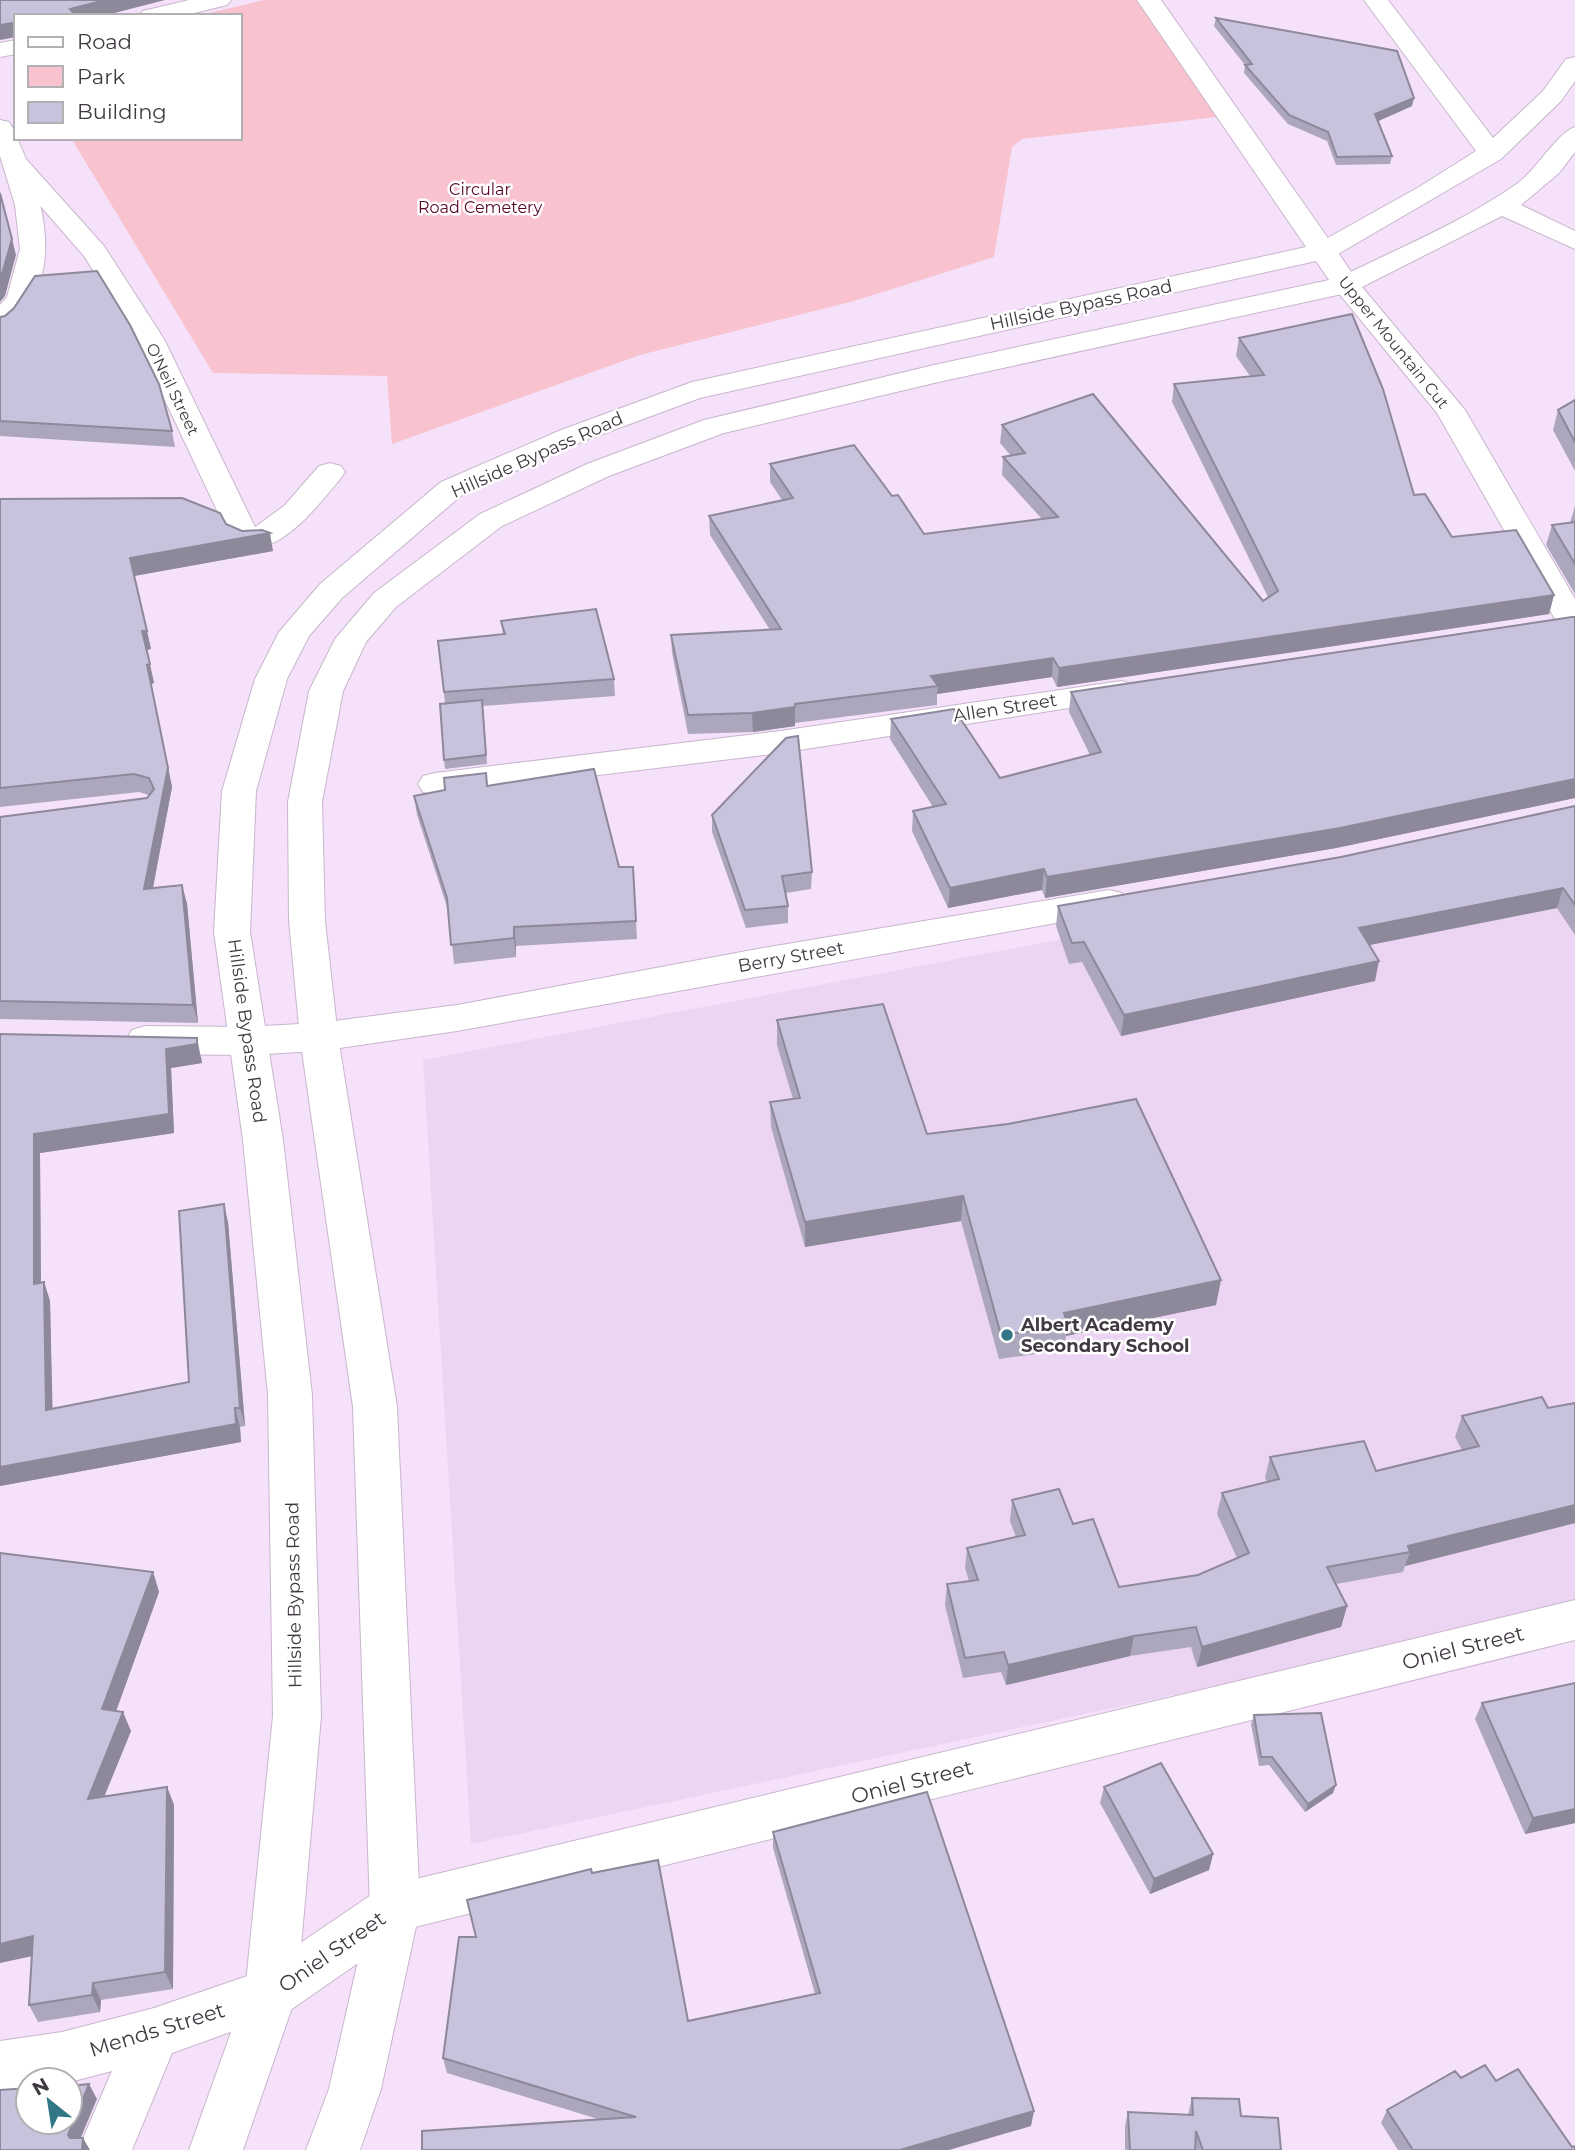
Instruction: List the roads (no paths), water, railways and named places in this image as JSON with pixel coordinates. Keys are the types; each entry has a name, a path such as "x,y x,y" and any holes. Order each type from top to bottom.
{"main road":[{"name":"Upper Mountain Cut","path":"1149,0 1346,285 1450,410 1565,626"},
{"path":"1376,0 1492,154"},
{"path":"159,14 213,1"},
{"name":"Hillside Bypass Road","path":"216,2150 271,1993 297,1716 291,1409 263,1140 232,932 239,791 271,680 295,632 331,591 452,488 572,436 692,391 1324,251 1492,154 1558,91 1575,64"},
{"path":"0,127 16,163 28,205 33,249 20,298 0,324"},
{"path":"333,2150 355,2089 395,1908 375,1407 319,1037 307,921 305,802 326,691 351,639 385,600 491,520 598,470 714,426 934,374 1346,285 1502,206 1531,186 1550,168 1575,135"},
{"name":"O'Neil Street","path":"16,163 96,252 150,339 242,533 250,539 262,537 283,523 330,472"},
{"path":"1502,206 1575,241"},
{"name":"Allen Street","path":"435,784 779,742 1149,687"},
{"name":"Berry Street","path":"107,1039 247,1041 319,1037 457,1018 763,961 1144,896"},
{"name":"Oniel Street","path":"271,1993 395,1908 1575,1620"},
{"name":"Mends Street","path":"0,2067 62,2058 154,2034 271,1993"},
{"path":"105,2150 154,2034"}],"place":[{"name":"Albert Academy Secondary School","path":"1007,1335"}],"park label":[{"name":"Circular Road Cemetery","path":"480,198"}]}
